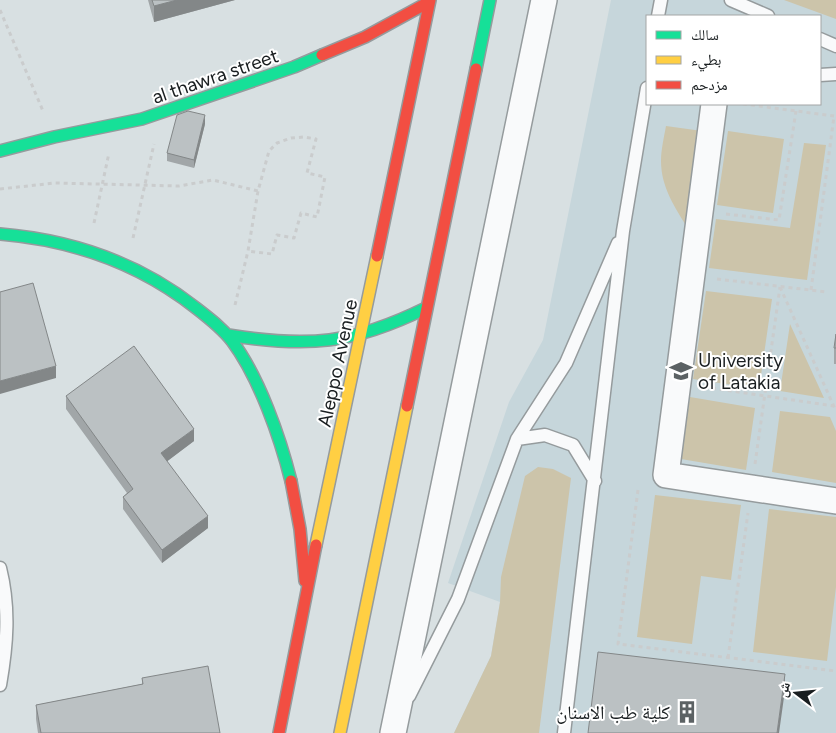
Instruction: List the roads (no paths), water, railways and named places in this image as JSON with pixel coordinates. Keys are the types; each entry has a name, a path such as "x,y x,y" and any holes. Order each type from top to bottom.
{"main road":[{"path":"340,733 490,0"},
{"name":"al thawra street","path":"0,151 54,137 116,125 294,67 365,37 430,1"},
{"name":"Aleppo Avenue","path":"279,733 430,1"},
{"path":"0,234 17,234 63,243 109,257 152,277 192,304 228,335 248,368 280,440 291,478 302,536 306,595"},
{"path":"228,335 261,341 294,343 328,342 360,336 383,329 426,308"}],"street":[{"path":"394,728 544,0"},
{"path":"714,105 666,475 836,501"}],"lane":[{"path":"658,15 661,0"},
{"path":"731,0 766,15"},
{"path":"821,39 836,46"},
{"path":"821,75 836,74"},
{"path":"564,733 623,231 646,97"},
{"path":"394,728 458,599 517,439 566,362 623,231"},
{"path":"517,439 545,435 573,444 595,481"},
{"path":"0,568 6,603 7,626 6,650 0,685"}],"place":[{"name":"University of Latakia","path":"681,371"},
{"name":"كلية طب الاسنان","path":"687,712"}]}
